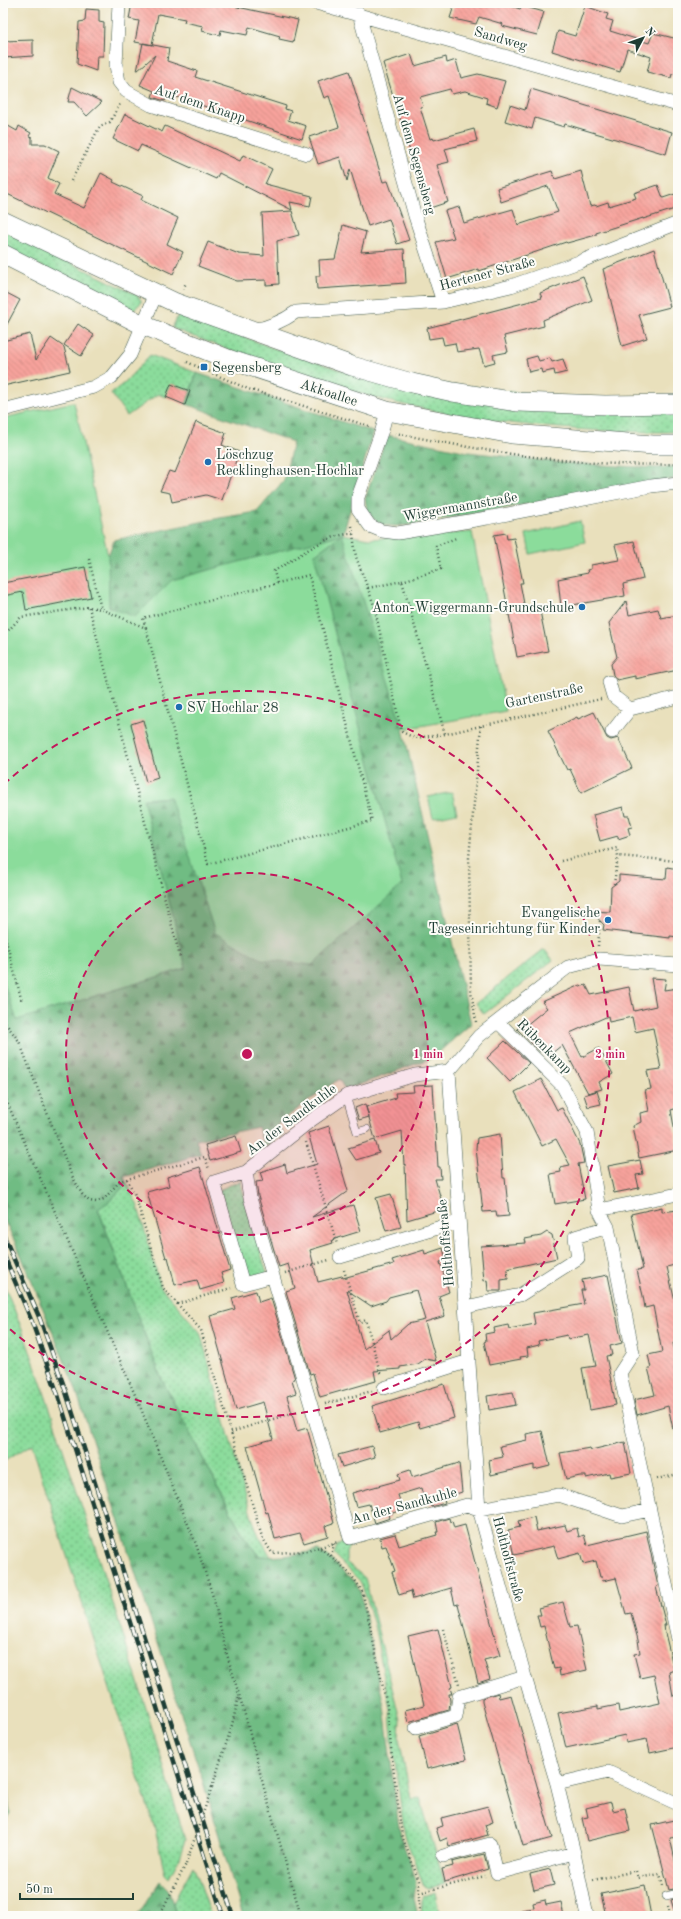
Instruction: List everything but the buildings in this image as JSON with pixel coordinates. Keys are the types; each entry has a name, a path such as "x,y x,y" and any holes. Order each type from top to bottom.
{"main road":[{"path":"3,222 72,256 176,303 258,329 352,366 412,383 453,392 518,402 606,405 678,404"},
{"name":"Akkoallee","path":"3,254 143,325 228,359 387,411 512,434 653,445 678,444"}],"street":[{"name":"Auf dem Knapp","path":"120,3 116,65 119,82 126,91 151,106 307,154"},
{"name":"Sandweg","path":"316,3 678,105"},
{"name":"Auf dem Segensberg","path":"359,14 415,216 443,302"},
{"name":"Hertener Straße","path":"258,329 283,321 296,312 443,302 511,286 579,262 678,222"},
{"path":"3,410 70,393 104,382 122,367 130,355 156,294"},
{"path":"358,509 358,497 382,430 387,411"},
{"name":"Wiggermannstraße","path":"358,509 370,526 382,531 398,533 501,516 651,486 678,483"},
{"path":"609,682 614,696 630,709"},
{"path":"612,732 630,709 678,697"},
{"path":"449,1071 479,1036 568,967 597,960 678,965"},
{"name":"Rübenkamp","path":"498,1022 562,1085 586,1132 599,1210 608,1227 632,1353 620,1372 678,1639"},
{"name":"An der Sandkuhle","path":"243,1284 214,1182 246,1172 310,1121 346,1096 416,1075 449,1071"},
{"name":"Holthoffstraße","path":"449,1071 458,1222 466,1307 480,1509 525,1677 556,1784 574,1853 587,1916"},
{"name":"An der Sandkuhle","path":"246,1172 250,1198 350,1538 467,1505 480,1509 559,1495 622,1516 650,1510"},
{"path":"599,1210 678,1194"},
{"path":"340,1257 458,1222"},
{"path":"466,1307 520,1295 578,1258 575,1237 608,1227"},
{"path":"243,1284 273,1276"},
{"path":"384,1388 469,1361"},
{"path":"416,1728 456,1716 459,1697 525,1677"},
{"path":"556,1784 608,1772 678,1804"},
{"path":"443,1856 490,1844 497,1873 574,1853"}],"lane":[{"path":"72,256 110,265 180,297 258,329 414,377 455,385 518,394 607,398 678,397"},
{"path":"346,1096 357,1132 367,1129"},
{"path":"666,1896 678,1893"}],"path":[{"path":"72,181 100,126 110,122 122,99"},
{"path":"648,465 649,471"},
{"path":"358,509 352,524 353,534 356,557 368,588 402,581 441,569 436,546"},
{"path":"277,583 274,571 330,538 343,534 353,534"},
{"path":"89,559 101,609"},
{"path":"309,575 372,820 208,864 146,628 143,618 309,575"},
{"path":"402,581 445,734"},
{"name":"Gartenstraße","path":"368,588 374,605 402,732 415,738 445,734 614,696"},
{"path":"3,636 22,616 89,606 101,609 146,628"},
{"path":"89,606 180,957"},
{"path":"479,1036 471,991 469,858 481,725"},
{"path":"561,861 617,848 618,856 614,884"},
{"path":"618,856 678,861"},
{"path":"597,960 600,921"},
{"path":"574,933 599,926"},
{"path":"3,929 22,1002"},
{"path":"3,1020 19,1041 71,1174 82,1194 89,1201 96,1202 104,1199 120,1181 205,1157"},
{"path":"3,1093 139,1404 196,1544 214,1600 226,1651 240,1696 264,1788 301,1916"},
{"path":"127,1179 135,1195 163,1288 201,1330 262,1537 272,1553 308,1551 350,1538"},
{"path":"273,1276 340,1257"},
{"path":"178,1304 243,1284"},
{"path":"231,1432 384,1388"},
{"path":"643,1482 678,1474"},
{"path":"331,1556 334,1543"},
{"path":"319,1547 349,1573 360,1586 363,1594 387,1706 401,1831 419,1881 419,1916"},
{"path":"443,1629 463,1696"},
{"path":"159,1916 186,1864 231,1729 240,1696"},
{"path":"581,1883 636,1871 638,1878 660,1874 671,1916"},
{"path":"419,1893 497,1873"}],"green space":[{"path":"3,230 137,295 141,300 141,303 133,310 3,248"},
{"path":"180,312 273,348 356,375 678,410 678,432 601,431 524,425 448,414 372,397 261,361 172,328"},
{"path":"150,355 197,373 190,391 171,384 165,397 158,394 127,416 111,393 124,383"},
{"path":"197,373 373,432 343,534 403,729 471,1024 432,1058 345,1090 339,1079 277,1124 284,1134 264,1148 258,1127 196,1140 201,1154 124,1177 127,1183 110,1201 98,1209 161,1378 243,1535 260,1556 282,1556 318,1550 328,1557 356,1583 361,1594 384,1706 398,1821 402,1840 416,1881 414,1898 418,1916 243,1916 201,1775 75,1387 18,1248 3,1218 3,981 17,1020 186,968 143,799 170,797 215,932 402,885 314,555 341,535 172,580 135,618 109,607 108,556 114,540 220,518 257,512 284,480 293,442 186,404"},
{"name":"SV Hochlar 28","path":"74,402 108,556 109,607 135,617 172,580 341,534 314,555 402,885 312,965 261,959 215,933 170,797 143,799 186,968 17,1020 3,981 3,418"},
{"path":"387,435 468,452 563,463 656,468 678,467 678,478 408,525 385,525 379,523 370,514 365,499"},
{"path":"580,521 585,542 530,554 526,534"},
{"path":"472,532 506,711 403,729 342,534 369,539"},
{"path":"452,792 457,813 433,818 428,797"},
{"path":"544,949 553,960 484,1014 476,1003"},
{"path":"240,1181 267,1274 245,1280 219,1190"},
{"path":"127,1183 137,1204 161,1287 200,1332 251,1515 259,1536 271,1557 260,1556 243,1535 161,1378 98,1208 110,1201"},
{"path":"3,1282 26,1339 84,1513 149,1717 185,1840 178,1861 169,1878 165,1874 155,1829 32,1444 3,1462"},
{"path":"353,1541 346,1551 346,1562 365,1578 400,1720 399,1738 411,1799 420,1798 445,1884 428,1888 424,1886 407,1842 404,1830 392,1740 390,1709 375,1629 360,1581 334,1555 337,1546 344,1542"},
{"path":"3,1767 6,1777 10,1813 3,1824"},
{"path":"193,1866 211,1916 177,1916 173,1903"},
{"path":"160,1881 168,1889 177,1916 137,1916"},
{"path":"435,1892 440,1916 422,1916 421,1902 423,1896"}],"railway":[{"path":"3,1234 40,1319 66,1392 233,1916"},
{"path":"3,1253 32,1322 58,1395 223,1916"}],"place":[{"name":"Segensberg","path":"204,367"},
{"name":"Löschzug Recklinghausen-Hochlar","path":"208,462"},
{"name":"Anton-Wiggermann-Grundschule","path":"582,607"},
{"name":"SV Hochlar 28","path":"179,707"},
{"name":"Evangelische Tageseinrichtung für Kinder","path":"608,920"}]}
